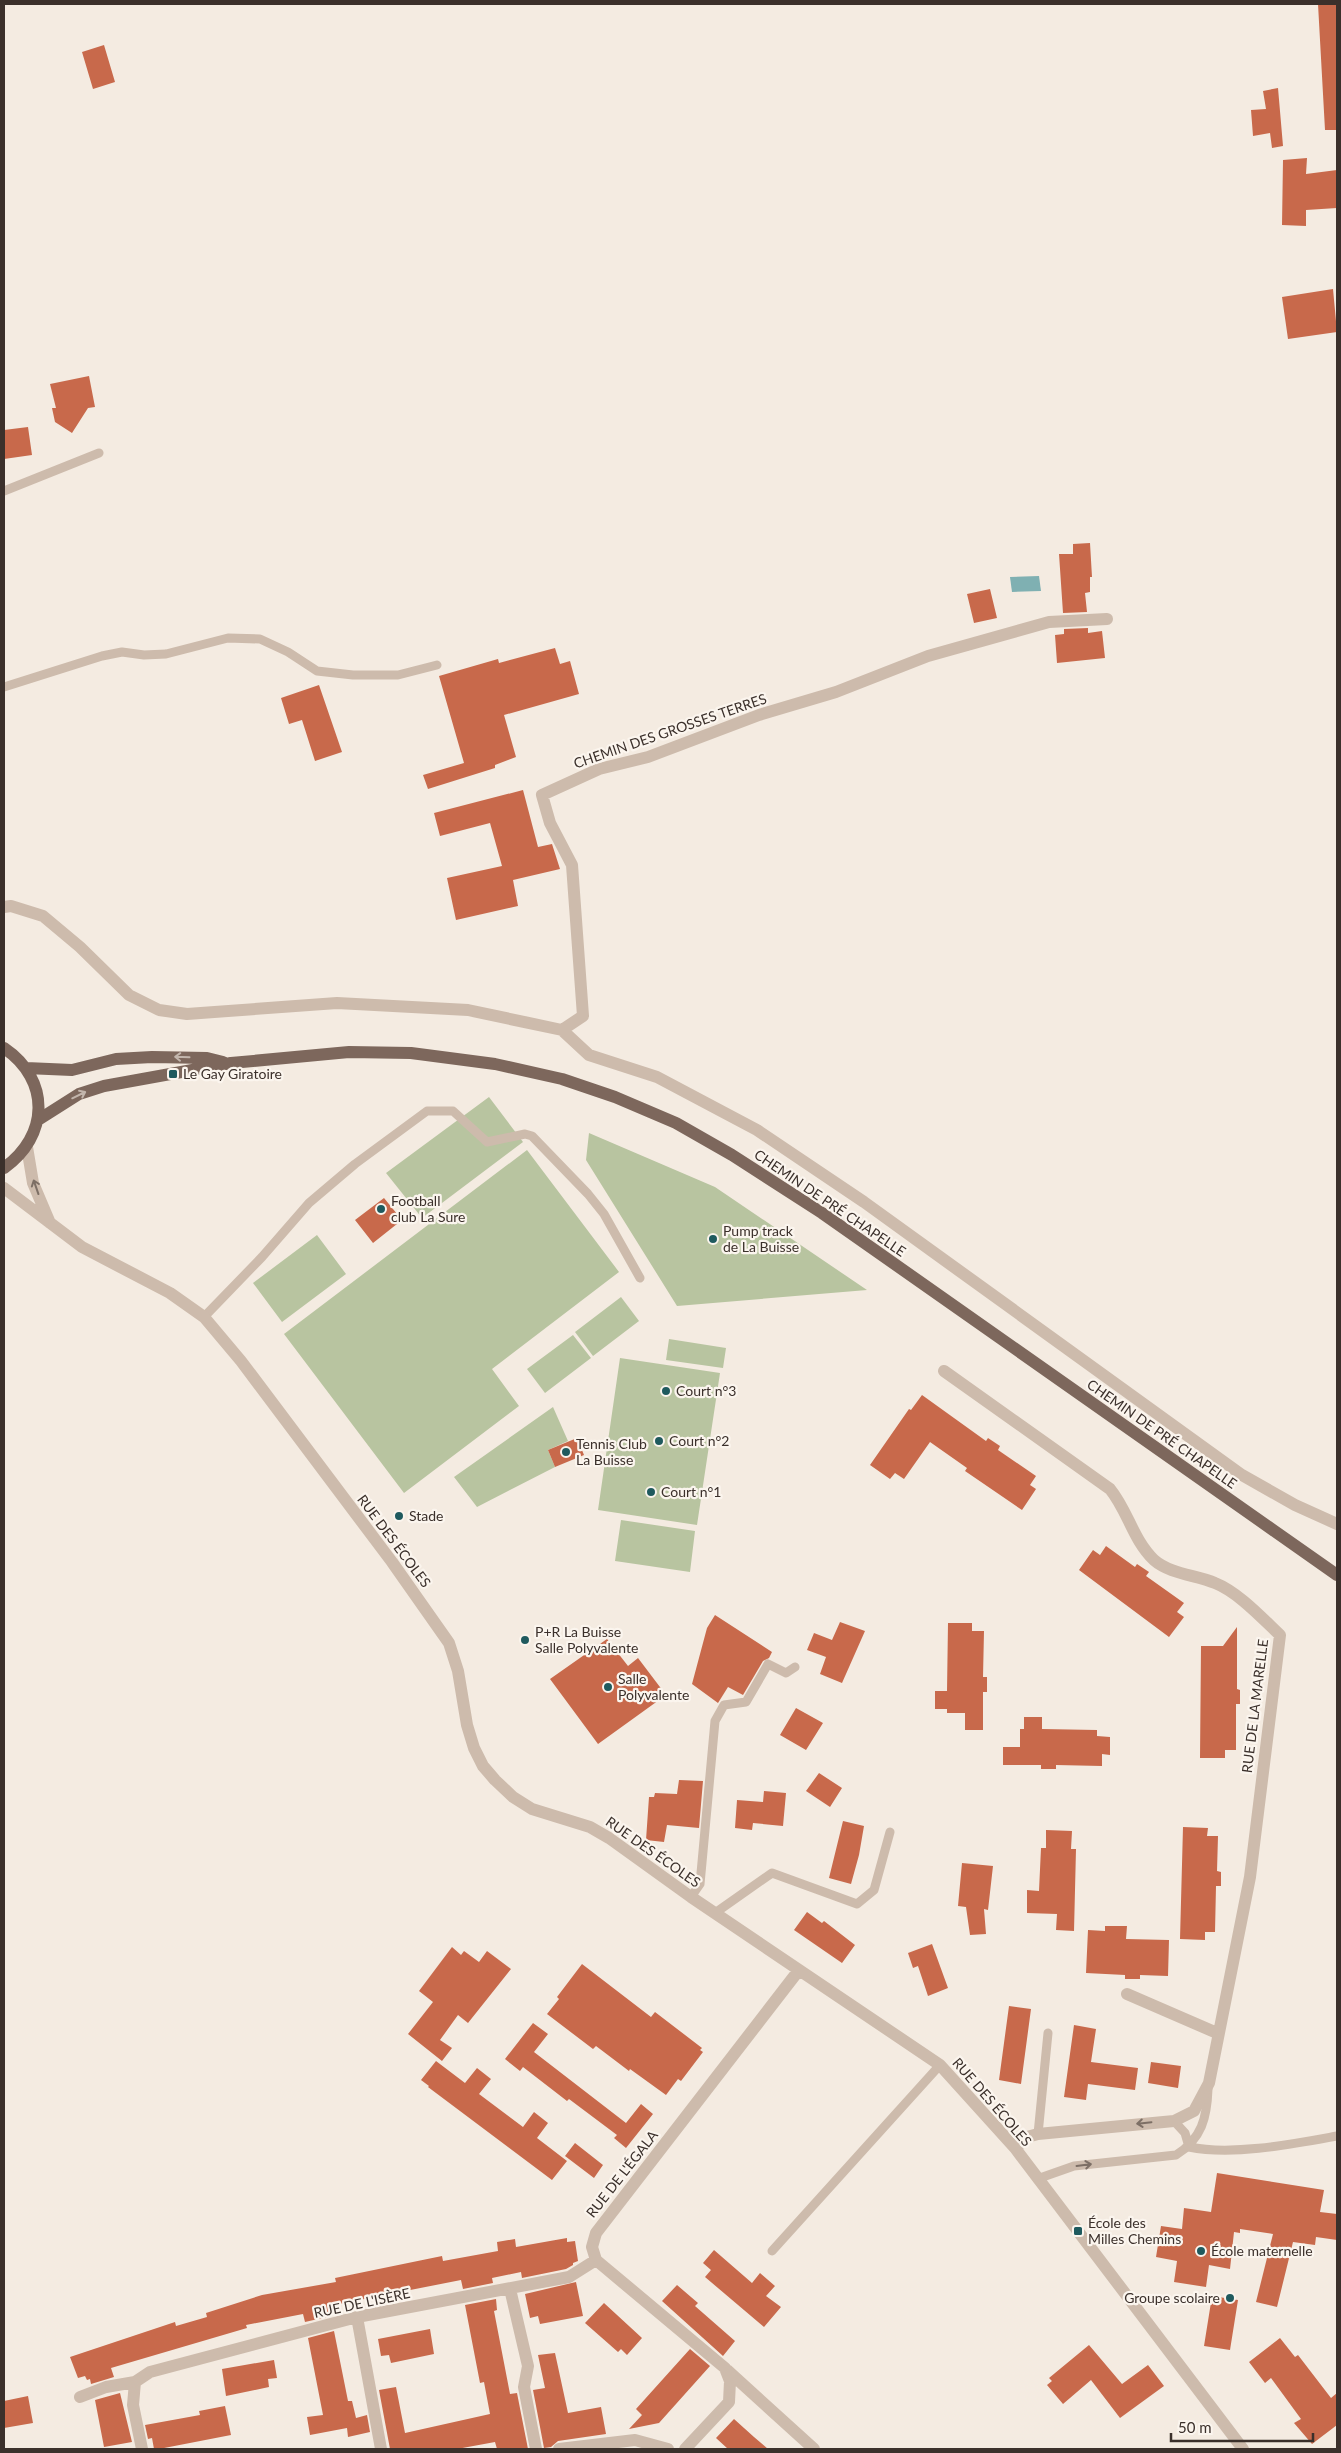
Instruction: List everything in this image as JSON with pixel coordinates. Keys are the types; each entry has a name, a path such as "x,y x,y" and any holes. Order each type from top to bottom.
{"main road":[{"path":"4,1048 26,1068 36,1093 38,1120 27,1147 4,1168"},
{"name":"CHEMIN DE PRÉ CHAPELLE","path":"38,1120 79,1094 104,1086 231,1063 350,1052 411,1053 495,1064 562,1079 615,1097 676,1123 732,1155 822,1213 1337,1575"},
{"name":"CHEMIN DE PRÉ CHAPELLE","path":"26,1068 72,1070 116,1058 152,1057 207,1058 231,1063"}],"street":[{"name":"CHEMIN DES GROSSES TERRES","path":"562,1030 583,1016 572,866 550,823 542,795 599,769 665,751 759,716 836,692 928,656 1050,622 1107,619"},
{"path":"4,907 11,906 43,916 80,947 129,995 159,1010 187,1014 337,1003 468,1010 562,1030 589,1055 657,1077 756,1130 864,1202 1242,1475 1295,1505 1337,1524"},
{"path":"27,1147 33,1183 51,1225"},
{"name":"RUE DES ÉCOLES","path":"4,1188 82,1247 170,1293 204,1317 241,1361 433,1618 449,1643 458,1671 467,1725 474,1748 484,1766 495,1780 513,1797 532,1809 590,1827 609,1838 691,1897 940,2065 1015,2148 1243,2449"},
{"name":"RUE DE LA MARELLE","path":"944,1371 1110,1489 1121,1502 1137,1539 1155,1560 1177,1571 1216,1583 1251,1607 1280,1635 1250,1877 1217,2033 1209,2084 1194,2111 1174,2120 1038,2134 1027,2137 1015,2148"},
{"name":"RUE DE L'ÉGALA","path":"596,2260 592,2247 596,2233 799,1970"},
{"path":"1127,1994 1217,2033"},
{"path":"596,2260 725,2368 814,2449"},
{"name":"RUE DE L'ISÈRE","path":"80,2397 106,2387 135,2382 150,2372 357,2317 569,2277 596,2260"},
{"path":"510,2288 528,2366 524,2387 536,2449"},
{"path":"357,2317 381,2449"},
{"path":"685,2449 729,2402 730,2381 725,2368"},
{"path":"135,2382 134,2405 143,2449"},
{"path":"560,2449 635,2440 668,2449"}],"lane":[{"path":"4,491 99,453"},
{"path":"4,687 102,656 122,652 144,655 166,654 228,638 260,639 288,652 317,671 353,676 398,676 436,664"},
{"path":"204,1317 216,1302 262,1257 309,1203 354,1164 427,1111 453,1111 487,1142 525,1134 532,1136 599,1207 640,1278"},
{"path":"691,1897 700,1884 715,1721 724,1705 746,1702 768,1664 786,1672 795,1667"},
{"path":"715,1913 772,1873 857,1904 874,1890 890,1832"},
{"path":"1038,2134 1048,2033"},
{"path":"772,2251 940,2065"},
{"path":"1037,2179 1074,2166 1176,2155 1189,2147 1200,2133 1207,2112 1209,2084"},
{"path":"1174,2120 1185,2132 1189,2147"},
{"path":"1189,2147 1206,2150 1289,2145 1337,2136"}],"green space":[{"path":"489,1097 523,1142 422,1218 386,1173"},
{"name":"Pump track de La Buisse","path":"589,1133 715,1187 867,1290 677,1306 586,1160"},
{"path":"527,1150 619,1272 492,1369 519,1406 404,1493 284,1334"},
{"path":"317,1235 346,1274 282,1322 253,1283"},
{"path":"621,1297 639,1321 593,1356 575,1332"},
{"path":"573,1335 591,1358 545,1393 527,1369"},
{"path":"669,1339 726,1348 723,1368 666,1360"},
{"path":"620,1358 720,1373 697,1525 598,1510"},
{"path":"553,1407 568,1441 548,1450 555,1467 477,1507 454,1477"},
{"path":"621,1520 695,1531 690,1572 615,1561"}],"water":[{"path":"1039,576 1041,591 1012,592 1010,577"}],"building":[{"path":"1318,4 1337,4 1337,130 1325,130"},
{"path":"104,45 115,82 93,89 82,52"},
{"path":"1278,88 1283,146 1272,148 1270,133 1253,136 1251,110 1266,109 1263,91"},
{"path":"1307,158 1306,174 1337,170 1337,208 1306,210 1306,226 1282,225 1283,160"},
{"path":"1333,289 1337,332 1288,339 1282,297"},
{"path":"89,376 95,407 88,408 72,433 55,422 52,408 56,408 50,384"},
{"path":"28,427 32,455 4,459 4,430"},
{"path":"1090,543 1092,577 1090,577 1090,592 1085,593 1087,612 1063,613 1059,554 1073,554 1073,544"},
{"path":"990,589 997,618 974,623 967,594"},
{"path":"1088,628 1088,633 1102,631 1105,658 1057,663 1055,635 1064,634 1064,629"},
{"path":"555,648 560,664 570,661 579,694 504,715 516,757 495,765 495,768 428,789 423,775 464,763 439,676 498,659 499,663"},
{"path":"319,685 342,752 315,761 302,720 289,724 281,698"},
{"path":"523,790 538,847 552,844 560,869 513,880 518,906 456,920 447,878 502,866 490,823 440,836 434,813"},
{"name":"Football club La Sure","path":"384,1198 402,1220 373,1243 355,1220"},
{"path":"922,1395 986,1441 988,1438 1000,1446 998,1450 1036,1476 1030,1485 1036,1489 1022,1510 965,1471 967,1468 930,1442 904,1479 895,1473 890,1479 870,1465 909,1409 911,1410"},
{"name":"Tennis Club La Buisse","path":"577,1438 584,1455 555,1467 548,1450"},
{"path":"1106,1546 1135,1567 1137,1564 1149,1572 1146,1576 1184,1603 1177,1612 1184,1617 1169,1637 1079,1570 1093,1550 1100,1555"},
{"path":"715,1615 772,1652 769,1658 763,1661 743,1695 728,1687 718,1703 692,1684 707,1628"},
{"path":"840,1622 865,1631 842,1683 820,1674 826,1657 807,1650 814,1633 832,1640"},
{"path":"948,1623 972,1623 972,1631 984,1631 983,1677 987,1677 987,1692 983,1692 983,1730 965,1730 965,1713 947,1713 947,1709 935,1709 935,1691 947,1691"},
{"path":"1237,1627 1237,1689 1240,1690 1240,1704 1236,1704 1236,1750 1225,1750 1225,1758 1200,1758 1201,1646 1223,1646"},
{"name":"Salle Polyvalente","path":"607,1639 628,1666 638,1658 666,1695 598,1744 550,1679"},
{"path":"796,1708 823,1723 806,1750 780,1735"},
{"path":"1024,1717 1042,1717 1042,1729 1097,1730 1097,1736 1110,1737 1110,1755 1102,1754 1102,1766 1056,1765 1056,1769 1041,1769 1041,1765 1003,1765 1003,1747 1020,1747 1020,1729 1024,1729"},
{"path":"819,1773 842,1788 830,1807 806,1791"},
{"path":"679,1780 703,1781 699,1828 667,1825 664,1842 646,1840 649,1797 654,1797 655,1793 677,1794"},
{"path":"764,1791 786,1793 783,1826 753,1823 752,1830 735,1828 737,1800 763,1802"},
{"path":"843,1821 864,1826 851,1884 829,1878"},
{"path":"1183,1827 1208,1828 1207,1836 1218,1836 1217,1871 1221,1872 1221,1886 1216,1886 1215,1932 1205,1932 1205,1940 1180,1939"},
{"path":"1046,1830 1072,1831 1071,1849 1076,1849 1074,1931 1056,1930 1057,1914 1027,1913 1027,1890 1039,1891 1041,1848 1046,1848"},
{"path":"962,1863 993,1866 988,1910 984,1909 986,1934 970,1935 966,1907 958,1906"},
{"path":"807,1912 822,1923 824,1921 855,1945 842,1963 794,1930"},
{"path":"1105,1926 1127,1926 1126,1939 1169,1940 1168,1976 1140,1975 1140,1979 1125,1979 1125,1975 1086,1973 1088,1930 1105,1931"},
{"path":"932,1944 948,1988 928,1996 918,1966 913,1968 908,1953"},
{"path":"452,1947 461,1955 464,1951 479,1962 487,1951 511,1969 468,2023 458,2015 440,2040 452,2048 442,2061 408,2034 433,2002 419,1991"},
{"path":"582,1964 651,2017 655,2012 702,2048 700,2050 703,2052 681,2081 678,2079 666,2095 630,2069 629,2071 596,2046 593,2049 547,2014 559,1999 557,1997"},
{"path":"1009,2006 1031,2009 1021,2084 999,2080"},
{"path":"533,2023 548,2034 534,2052 626,2123 641,2104 653,2114 626,2148 614,2138 617,2135 569,2099 567,2101 523,2067 520,2071 505,2059"},
{"path":"1074,2025 1096,2029 1091,2062 1138,2068 1135,2090 1088,2084 1086,2100 1064,2097"},
{"path":"436,2061 465,2083 477,2068 491,2079 479,2094 523,2127 534,2112 548,2123 537,2138 567,2161 552,2180 421,2080"},
{"path":"1151,2062 1181,2066 1178,2088 1148,2083"},
{"path":"575,2143 603,2165 594,2178 565,2156"},
{"path":"1217,2173 1324,2190 1320,2212 1337,2214 1337,2240 1316,2237 1315,2245 1293,2242 1277,2307 1256,2302 1273,2234 1240,2229 1240,2233 1234,2232 1230,2269 1209,2265 1206,2287 1174,2282 1177,2261 1156,2257 1161,2226 1182,2229 1184,2208 1211,2212"},
{"path":"567,2238 567,2242 575,2241 578,2261 566,2269 522,2278 521,2272 492,2278 493,2283 463,2289 461,2280 329,2306 331,2316 305,2322 303,2314 246,2325 247,2328 111,2368 114,2377 91,2384 90,2379 87,2380 85,2376 78,2378 70,2357 175,2322 176,2326 207,2317 206,2313 262,2295 336,2282 335,2278 442,2256 443,2261 498,2251 497,2242 515,2239 516,2247"},
{"path":"714,2250 752,2283 760,2273 775,2286 766,2296 781,2307 764,2327 705,2277 711,2270 703,2263"},
{"path":"576,2282 583,2316 540,2324 538,2316 530,2318 525,2294"},
{"path":"677,2285 698,2303 695,2306 735,2341 723,2356 662,2301"},
{"path":"1212,2296 1238,2300 1230,2350 1204,2346"},
{"path":"496,2299 497,2310 494,2311 510,2394 517,2393 528,2449 497,2449 495,2442 457,2449 390,2449 379,2390 396,2387 405,2433 490,2414 484,2382 480,2383 465,2305"},
{"path":"604,2303 642,2338 627,2355 621,2349 618,2352 585,2323"},
{"path":"430,2329 434,2354 391,2363 389,2355 381,2356 378,2339"},
{"path":"334,2331 348,2401 352,2401 356,2418 367,2415 370,2432 348,2437 347,2428 310,2435 307,2417 323,2415 308,2338"},
{"path":"1280,2338 1295,2357 1298,2355 1331,2398 1337,2393 1337,2425 1312,2444 1294,2423 1301,2419 1271,2378 1265,2383 1249,2362"},
{"path":"1089,2345 1122,2384 1148,2365 1164,2386 1120,2418 1091,2380 1063,2404 1047,2385 1052,2381 1049,2378"},
{"path":"690,2349 710,2366 659,2423 629,2429 642,2415 636,2409"},
{"path":"555,2353 568,2413 601,2407 606,2434 558,2441 551,2447 544,2448 533,2390 545,2388 538,2355"},
{"path":"274,2360 277,2378 268,2379 269,2387 226,2396 222,2369"},
{"path":"120,2393 132,2442 104,2447 95,2400"},
{"path":"28,2396 33,2423 4,2428 4,2401"},
{"path":"225,2406 231,2435 159,2449 154,2449 152,2438 148,2439 145,2425 200,2415 199,2411"},
{"path":"734,2419 768,2449 728,2449 716,2438"}],"place":[{"name":"Le Gay Giratoire","path":"173,1074"},
{"name":"Football club La Sure","path":"381,1209"},
{"name":"Pump track de La Buisse","path":"713,1239"},
{"name":"Court n°3","path":"666,1391"},
{"name":"Court n°2","path":"659,1441"},
{"name":"Tennis Club La Buisse","path":"566,1452"},
{"name":"Court n°1","path":"651,1492"},
{"name":"Stade","path":"399,1516"},
{"name":"P+R La Buisse Salle Polyvalente","path":"525,1640"},
{"name":"Salle Polyvalente","path":"608,1687"},
{"name":"École des Milles Chemins","path":"1078,2231"},
{"name":"École maternelle","path":"1201,2251"},
{"name":"Groupe scolaire","path":"1230,2298"}]}
